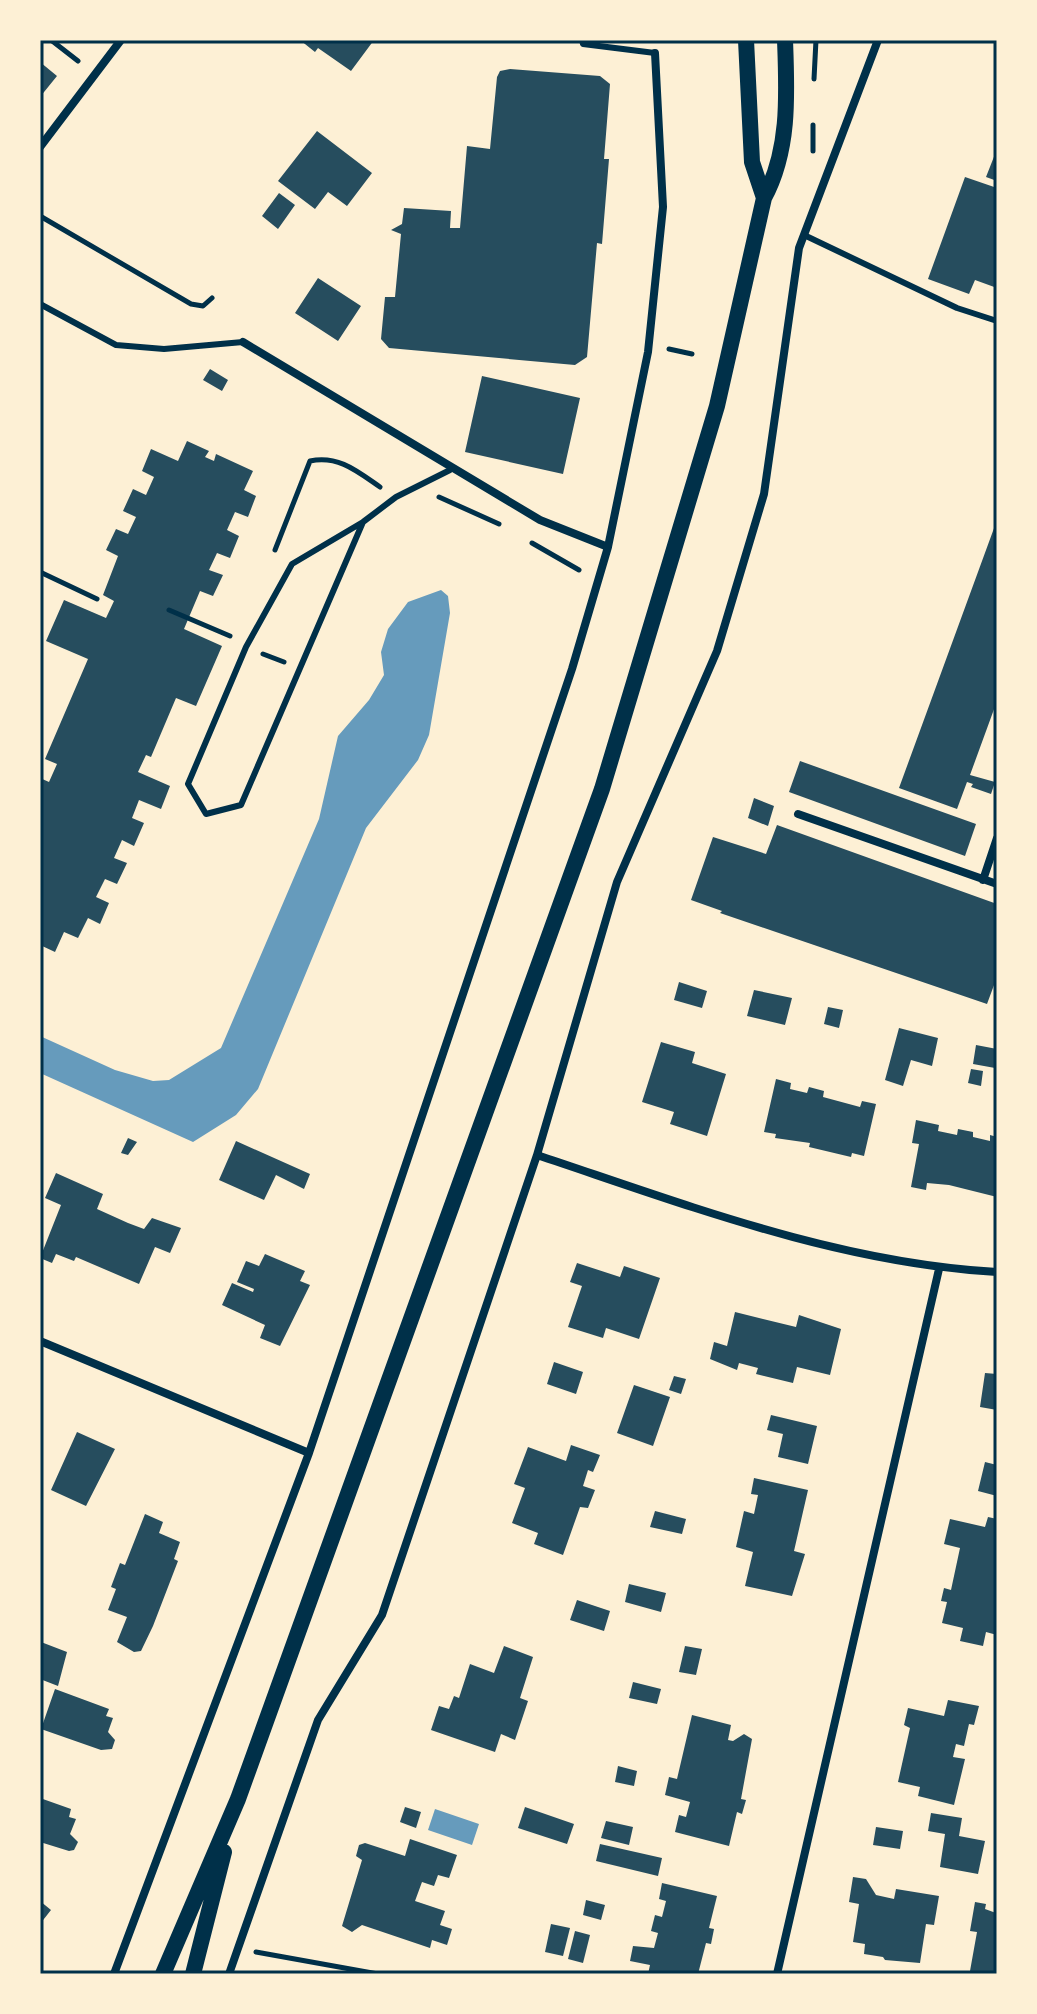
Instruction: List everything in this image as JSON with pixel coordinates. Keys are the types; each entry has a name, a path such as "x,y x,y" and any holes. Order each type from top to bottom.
{"main road":[{"path":"746,40 752,162 764,198"},
{"path":"163,1974 238,1799 602,789 717,406 764,198 776,176 786,125 785,40"},
{"path":"193,1974 238,1799"}],"street":[{"path":"40,147 121,40"},
{"path":"229,1974 318,1720 382,1615 537,1155 617,882 717,651 764,494 804,235 878,40"},
{"path":"114,1974 309,1453 572,669 608,547 648,352 663,207 655,53"},
{"path":"243,342 450,470 540,520 608,547"},
{"path":"798,814 997,884"},
{"path":"983,880 997,838"},
{"path":"537,1155 772,1233 939,1269 997,1272"},
{"path":"777,1974 939,1269"},
{"path":"40,1341 309,1453"}],"lane":[{"path":"582,40 583,44 604,48 655,53"},
{"path":"804,235 957,308 997,321"},
{"path":"40,304 116,345 164,349 243,342"},
{"path":"363,522 241,805 206,814 188,784 246,647 292,564 363,522 396,497 450,470"}],"path":[{"path":"51,40 95,74"},
{"path":"814,90 816,40"},
{"path":"813,118 812,146 819,189"},
{"path":"40,216 191,304 203,306 212,298"},
{"path":"270,562 310,461 327,457 348,466 396,497"},
{"path":"417,486 512,531"},
{"path":"525,538 597,580"},
{"path":"40,572 97,599"},
{"path":"233,638 239,625"},
{"path":"236,1948 378,1974"}],"water":[{"path":"441,590 448,596 450,613 429,735 418,760 366,828 258,1089 236,1115 193,1142 40,1073 40,1036 115,1070 153,1081 169,1080 221,1048 319,819 338,736 369,700 384,675 381,652 388,629 408,602"},
{"path":"435,1809 479,1824 472,1845 428,1830"}],"building":[{"path":"300,40 374,40 351,71 318,48 315,52"},
{"path":"40,62 57,76 40,97"},
{"path":"510,69 600,76 610,84 604,159 609,159 602,244 597,243 587,357 575,365 389,348 381,339 385,297 395,297 401,234 391,230 402,224 404,208 451,211 450,228 460,228 467,146 490,149 497,77 500,71"},
{"path":"317,131 372,173 347,206 328,192 315,209 278,181"},
{"path":"997,149 997,181 986,177"},
{"path":"965,177 997,188 997,288 975,280 969,294 928,279"},
{"path":"279,193 295,205 278,229 262,216"},
{"path":"318,278 361,306 338,341 295,313"},
{"path":"210,369 228,380 222,391 203,380"},
{"path":"482,376 580,398 563,474 465,452"},
{"path":"187,441 209,451 205,457 214,461 216,454 253,471 244,490 256,496 248,517 235,512 227,530 239,536 230,558 217,553 209,570 223,575 213,596 200,591 184,629 222,646 196,706 176,698 151,757 146,755 138,772 170,786 161,809 139,800 132,818 144,823 134,846 122,840 114,858 127,863 117,884 105,879 96,897 109,903 100,924 88,918 78,938 64,932 55,952 40,945 40,778 49,782 57,764 45,759 88,659 46,641 64,600 106,618 114,601 103,595 118,556 106,550 116,529 128,534 136,517 123,511 133,489 146,495 154,477 142,471 151,449 178,461"},
{"path":"997,520 997,701 970,775 995,782 991,794 971,787 973,784 967,782 957,809 899,788"},
{"path":"800,761 976,824 965,856 789,792"},
{"path":"754,798 774,806 768,826 748,818"},
{"path":"777,825 997,904 997,977 987,1004 720,913 722,911 691,900 713,837 766,854"},
{"path":"679,982 707,991 702,1008 674,1000"},
{"path":"754,990 792,998 785,1025 747,1016"},
{"path":"828,1007 843,1010 839,1028 824,1024"},
{"path":"899,1028 938,1038 932,1066 911,1060 903,1086 885,1080"},
{"path":"661,1042 695,1052 692,1063 726,1074 707,1136 670,1124 674,1112 642,1102"},
{"path":"976,1045 997,1049 995,1068 973,1064"},
{"path":"971,1069 983,1071 981,1086 968,1083"},
{"path":"776,1079 791,1083 790,1089 807,1093 809,1087 824,1091 823,1097 860,1107 862,1101 876,1104 864,1156 852,1153 851,1157 809,1147 810,1143 775,1138 776,1134 764,1132"},
{"path":"916,1120 939,1125 938,1131 957,1135 958,1129 973,1132 973,1137 990,1141 990,1135 997,1137 997,1197 949,1185 927,1183 926,1190 911,1187 919,1144 912,1143"},
{"path":"128,1138 137,1142 128,1155 121,1153"},
{"path":"236,1141 310,1174 304,1189 276,1175 264,1200 219,1180"},
{"path":"56,1173 103,1194 97,1209 128,1223 144,1229 152,1218 181,1228 170,1253 155,1247 139,1284 76,1257 74,1261 56,1254 52,1263 40,1258 61,1205 45,1198"},
{"path":"265,1254 305,1271 300,1281 310,1285 280,1346 260,1338 265,1325 222,1305 232,1283 253,1292 254,1289 237,1282 246,1261 259,1266"},
{"path":"577,1263 620,1277 624,1266 660,1278 639,1339 606,1328 603,1338 568,1327 582,1286 570,1282"},
{"path":"735,1312 796,1327 799,1315 841,1329 830,1375 797,1367 793,1383 756,1374 758,1368 739,1363 737,1370 710,1359 714,1342 727,1346"},
{"path":"554,1362 583,1372 576,1394 547,1384"},
{"path":"985,1373 997,1374 997,1410 980,1407"},
{"path":"674,1376 686,1379 681,1394 669,1390"},
{"path":"634,1385 670,1397 653,1446 617,1433"},
{"path":"771,1415 817,1426 808,1464 778,1457 783,1434 767,1430"},
{"path":"77,1432 115,1449 86,1506 51,1490"},
{"path":"571,1445 600,1455 593,1472 588,1470 583,1486 595,1490 588,1508 580,1507 563,1555 534,1544 538,1533 512,1523 525,1488 514,1484 528,1447 566,1461"},
{"path":"985,1462 997,1465 997,1496 978,1491"},
{"path":"754,1478 808,1490 794,1551 805,1554 792,1596 745,1586 753,1552 736,1547 744,1511 754,1514 758,1495 751,1494"},
{"path":"655,1511 686,1519 682,1534 650,1527"},
{"path":"145,1514 163,1522 159,1533 180,1542 174,1559 178,1561 153,1626 141,1651 134,1652 117,1642 127,1617 108,1610 116,1589 111,1587 120,1563 125,1565"},
{"path":"988,1517 997,1519 997,1635 986,1632 983,1646 960,1641 963,1628 942,1623 947,1602 941,1601 944,1588 951,1590 960,1548 944,1544 950,1519 985,1527"},
{"path":"629,1584 666,1593 661,1612 625,1602"},
{"path":"577,1600 610,1611 604,1631 570,1620"},
{"path":"41,1642 67,1652 58,1686 40,1679"},
{"path":"504,1646 533,1657 520,1698 528,1701 515,1740 501,1734 495,1752 431,1730 439,1706 449,1709 454,1696 459,1698 470,1664 494,1673"},
{"path":"685,1646 702,1649 696,1675 679,1672"},
{"path":"633,1682 661,1689 657,1704 629,1698"},
{"path":"55,1689 109,1709 106,1716 113,1718 108,1732 115,1740 112,1749 101,1750 41,1729"},
{"path":"948,1700 979,1706 974,1725 969,1724 964,1746 956,1744 953,1757 965,1759 954,1805 918,1796 920,1787 898,1782 910,1728 904,1725 908,1708 944,1716"},
{"path":"692,1715 731,1725 728,1740 733,1741 744,1734 752,1739 741,1799 746,1800 742,1814 737,1812 729,1846 675,1832 679,1815 686,1817 690,1802 665,1795 669,1777 677,1779"},
{"path":"618,1766 637,1771 634,1786 615,1782"},
{"path":"40,1798 71,1809 69,1817 76,1819 70,1834 78,1842 74,1850 40,1842"},
{"path":"405,1807 421,1812 416,1828 400,1822"},
{"path":"525,1807 574,1824 567,1844 518,1828"},
{"path":"931,1813 962,1818 959,1836 985,1841 978,1874 940,1867 945,1834 928,1831"},
{"path":"606,1821 633,1827 629,1845 601,1838"},
{"path":"876,1827 903,1831 900,1849 873,1845"},
{"path":"410,1839 457,1855 449,1878 438,1875 434,1886 422,1882 415,1901 445,1911 440,1925 452,1929 447,1945 432,1940 430,1948 362,1925 352,1932 342,1926 362,1860 356,1856 359,1845 365,1843 405,1856"},
{"path":"600,1844 662,1858 658,1876 596,1861"},
{"path":"853,1877 866,1879 876,1895 894,1899 896,1889 939,1896 934,1925 926,1924 920,1963 885,1960 864,1954 865,1944 853,1942 859,1904 849,1902"},
{"path":"662,1883 717,1896 709,1928 714,1929 711,1944 706,1943 698,1974 648,1974 650,1965 630,1961 633,1946 654,1948 658,1933 651,1931 655,1915 662,1917 666,1901 659,1899"},
{"path":"586,1900 605,1905 601,1920 583,1915"},
{"path":"40,1901 51,1910 40,1924"},
{"path":"975,1902 986,1904 985,1909 996,1913 997,1974 970,1971 977,1932 970,1931"},
{"path":"551,1924 570,1928 563,1956 545,1952"},
{"path":"575,1931 590,1935 583,1963 568,1959"}]}
